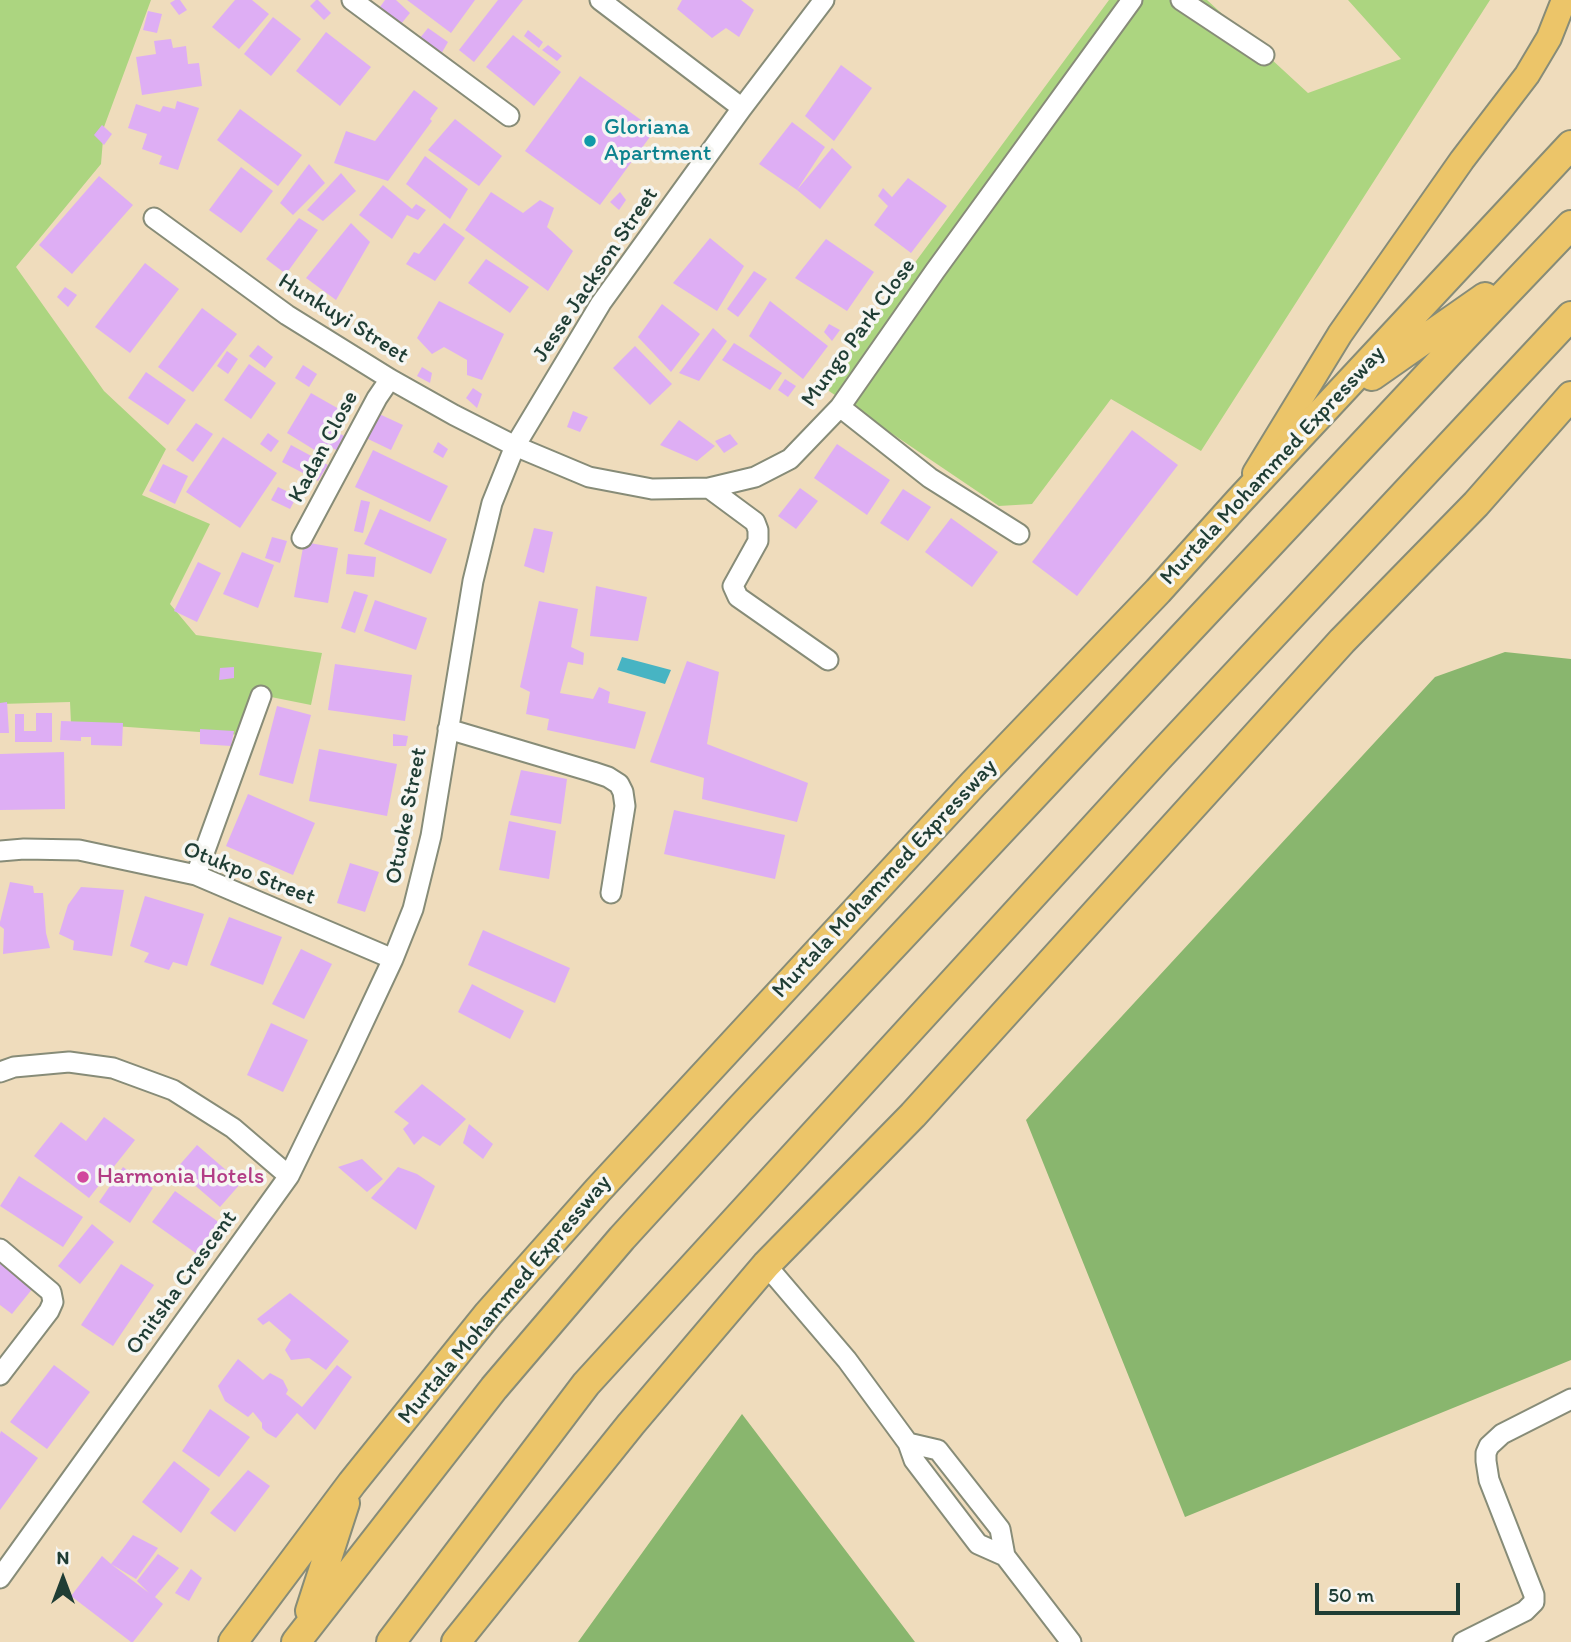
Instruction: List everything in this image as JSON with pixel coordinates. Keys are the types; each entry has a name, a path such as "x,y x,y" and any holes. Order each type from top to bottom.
{"highway":[{"name":"Murtala Mohammed Expressway","path":"233,1642 352,1483 488,1314 607,1180 1571,145"},
{"path":"300,1636 494,1388 622,1238 739,1110 1571,225"},
{"path":"1325,408 1533,263"},
{"path":"391,1642 586,1384 1157,758 1571,316"},
{"path":"456,1642 631,1424 766,1265 913,1115 1342,641 1476,504 1571,396"},
{"path":"300,1636 352,1483"}],"main road":[{"path":"1239,501 1340,334 1462,160 1527,75 1549,38 1564,0"}],"street":[{"path":"352,0 509,116"},
{"path":"600,0 742,108"},
{"name":"Jesse Jackson Street","path":"515,446 601,303 824,0"},
{"name":"Mungo Park Close","path":"515,446 589,477 652,489 709,488 755,477 790,459 840,407 1132,0"},
{"path":"1181,0 1264,55"},
{"name":"Hunkuyi Street","path":"154,218 287,315 390,379 515,446"},
{"name":"Kadan Close","path":"302,538 377,398 390,379"},
{"path":"840,407 930,478 1019,534"},
{"name":"Otuoke Street","path":"289,1176 393,959 413,909 432,836 473,581 492,503 515,446"},
{"path":"709,488 755,522 758,530 758,541 733,586 738,597 828,660"},
{"path":"196,875 261,696"},
{"path":"448,729 608,777 619,784 625,806 611,893"},
{"name":"Otukpo Street","path":"0,851 79,850 196,875 393,959"},
{"path":"0,1072 14,1067 69,1062 113,1068 173,1090 233,1128 289,1176"},
{"name":"Onitsha Crescent","path":"3,1566 289,1176"},
{"path":"0,1249 51,1292 53,1302 0,1375"},
{"path":"766,1265 848,1360 908,1443 938,1450 1000,1528 1005,1556 1071,1642"},
{"path":"1463,1642 1525,1611 1534,1601 1489,1480 1486,1453 1489,1446 1502,1434 1571,1399"}],"green space":[{"path":"0,0 151,0 104,127 101,164 16,267 104,391 166,449 142,495 210,524 170,604 196,635 322,653 311,705 271,697 256,736 71,723 70,702 0,704"},
{"path":"1109,0 1207,0 1308,93 1401,59 1348,0 1490,0 1201,451 1111,399 1032,504 999,506 823,387"},
{"path":"1505,652 1571,659 1571,1360 1185,1517 1026,1120 1435,677"},
{"path":"742,1414 915,1642 578,1642"}],"water":[{"path":"622,657 671,670 665,684 617,670"}],"building":[{"path":"180,0 187,10 179,15 170,3"},
{"path":"235,0 252,0 269,14 239,49 212,27"},
{"path":"316,0 331,13 324,20 310,6"},
{"path":"385,0 396,0 410,13 401,24 380,7"},
{"path":"407,0 475,0 451,33"},
{"path":"498,0 523,0 474,62 459,50"},
{"path":"682,0 741,0 754,10 739,37 726,28 712,38 677,9"},
{"path":"148,11 162,14 157,33 143,30"},
{"path":"273,17 301,39 271,76 244,54"},
{"path":"428,28 448,42 440,56 420,38"},
{"path":"528,30 543,42 539,48 524,36"},
{"path":"326,32 371,67 340,106 296,71"},
{"path":"513,35 561,72 534,106 486,67"},
{"path":"171,39 173,48 186,46 188,64 199,63 202,86 142,95 136,57 156,54 154,41"},
{"path":"548,45 562,56 557,61 542,50"},
{"path":"841,65 872,88 834,141 805,116"},
{"name":"Gloriana Apartment","path":"580,76 655,130 600,205 525,151"},
{"path":"414,90 438,108 430,119 432,121 388,181 334,163 346,131 375,141"},
{"path":"177,101 199,108 178,170 159,164 162,156 142,149 147,134 128,128 136,104 160,112 163,106 175,109"},
{"path":"240,109 302,155 278,186 217,140"},
{"path":"455,119 502,156 479,186 428,150"},
{"path":"792,122 825,147 797,190 759,164"},
{"path":"102,125 112,134 104,145 94,135"},
{"path":"832,148 852,167 820,209 797,190"},
{"path":"425,156 468,189 450,219 406,184"},
{"path":"309,164 325,183 293,215 280,203"},
{"path":"241,167 273,191 241,233 209,210"},
{"path":"341,173 356,191 323,221 307,210"},
{"path":"99,176 133,205 72,274 39,245"},
{"path":"908,178 947,206 911,253 874,225 888,206 878,196 883,188 892,197"},
{"path":"383,185 412,209 416,204 426,210 418,220 407,215 392,239 359,215"},
{"path":"491,192 523,213 540,200 554,208 547,227 573,251 548,291 465,230"},
{"path":"620,192 626,200 619,210 610,202"},
{"path":"299,218 318,230 286,274 266,259"},
{"path":"351,223 370,242 336,300 306,278"},
{"path":"444,223 465,238 435,281 406,264 414,252 419,254"},
{"path":"710,238 744,266 717,311 673,283"},
{"path":"826,239 874,272 847,311 795,278"},
{"path":"486,259 529,287 510,313 468,283"},
{"path":"145,263 179,289 130,353 95,327"},
{"path":"754,271 767,279 738,317 727,309"},
{"path":"65,287 77,295 68,307 57,297"},
{"path":"439,301 504,334 482,380 467,375 467,360 444,347 432,354 417,338"},
{"path":"770,301 828,346 803,379 749,336"},
{"path":"662,304 700,334 671,372 638,337"},
{"path":"202,308 237,334 193,392 158,367"},
{"path":"829,324 840,330 832,341 824,332"},
{"path":"713,328 727,341 699,381 679,373"},
{"path":"734,343 782,373 770,390 722,360"},
{"path":"258,345 273,357 265,368 249,356"},
{"path":"635,346 672,384 650,405 613,368"},
{"path":"227,351 238,359 228,374 217,366"},
{"path":"249,364 276,383 251,419 224,400"},
{"path":"303,365 317,374 309,387 295,378"},
{"path":"422,367 432,373 430,383 417,376"},
{"path":"146,372 186,400 168,425 128,398"},
{"path":"785,379 796,386 788,397 778,390"},
{"path":"473,388 482,394 477,408 466,398"},
{"path":"311,393 346,413 335,431 346,437 338,451 327,445 321,454 287,433"},
{"path":"573,411 588,417 580,432 567,427"},
{"path":"377,413 403,425 391,450 366,438"},
{"path":"679,420 715,446 697,461 660,445"},
{"path":"196,423 213,434 193,462 176,450"},
{"path":"1132,430 1178,465 1077,596 1032,562"},
{"path":"268,433 279,441 271,452 260,444"},
{"path":"730,434 738,444 724,453 715,441"},
{"path":"223,437 277,473 240,528 186,492"},
{"path":"438,442 448,449 443,458 433,452"},
{"path":"837,444 890,480 867,515 814,478"},
{"path":"291,445 328,465 318,481 282,462"},
{"path":"373,450 448,486 430,522 355,487"},
{"path":"163,464 188,476 175,504 149,491"},
{"path":"278,487 297,496 290,509 271,500"},
{"path":"800,488 818,501 796,529 778,516"},
{"path":"903,489 931,507 908,541 880,523"},
{"path":"361,500 370,502 363,533 354,531"},
{"path":"380,509 447,539 431,574 364,544"},
{"path":"951,518 998,552 972,587 925,552"},
{"path":"534,528 553,532 544,573 524,566"},
{"path":"272,537 287,541 280,563 265,558"},
{"path":"304,542 338,548 328,603 294,597"},
{"path":"242,552 274,565 258,608 223,594"},
{"path":"348,554 376,557 374,577 346,574"},
{"path":"198,562 221,573 197,622 174,611"},
{"path":"596,586 647,597 638,641 590,636"},
{"path":"354,591 368,595 355,633 341,628"},
{"path":"375,600 427,618 416,650 364,631"},
{"path":"539,601 578,609 571,647 584,653 583,665 568,662 560,693 593,699 599,687 610,692 608,703 646,712 635,749 547,730 549,719 526,714 530,692 520,687"},
{"path":"687,661 719,672 707,744 808,783 797,822 702,799 704,778 650,762"},
{"path":"335,664 412,675 405,721 328,710"},
{"path":"234,667 234,678 219,680 220,668"},
{"path":"7,702 9,733 0,733 0,703"},
{"path":"277,706 311,715 293,784 259,775"},
{"path":"36,713 52,713 52,742 15,742 15,714 24,714 24,731 36,731"},
{"path":"61,721 123,723 122,746 91,745 91,737 81,737 81,741 60,740"},
{"path":"200,729 234,731 231,746 200,744"},
{"path":"393,734 408,736 406,746 393,746"},
{"path":"319,749 397,764 387,816 309,801"},
{"path":"64,752 65,809 0,810 0,754"},
{"path":"521,770 567,779 561,824 510,815"},
{"path":"248,794 315,823 293,875 226,846"},
{"path":"674,810 785,835 775,879 664,854"},
{"path":"509,821 556,831 549,879 499,870"},
{"path":"350,863 379,872 365,912 337,903"},
{"path":"10,882 33,886 34,893 43,893 50,948 3,954 4,929 0,922"},
{"path":"81,887 124,890 112,956 73,950 74,941 59,934 68,905"},
{"path":"145,896 204,914 187,966 173,962 169,970 144,962 149,953 130,946"},
{"path":"229,917 282,937 263,985 210,965"},
{"path":"483,930 570,968 555,1003 468,965"},
{"path":"301,949 332,964 304,1019 272,1004"},
{"path":"472,984 524,1011 510,1039 458,1012"},
{"path":"271,1023 308,1040 283,1092 247,1075"},
{"path":"422,1084 466,1119 440,1146 423,1136 414,1145 403,1129 409,1123 394,1112"},
{"name":"Harmonia Hotels","path":"104,1117 135,1140 89,1198 34,1156 61,1122 86,1141"},
{"path":"469,1124 493,1144 483,1159 463,1143"},
{"path":"197,1145 241,1183 220,1207 176,1169"},
{"path":"362,1159 383,1179 367,1192 338,1167"},
{"path":"123,1167 153,1188 130,1223 99,1202"},
{"path":"398,1167 417,1174 435,1186 416,1230 371,1198"},
{"path":"19,1176 83,1217 63,1247 0,1206"},
{"path":"175,1191 220,1223 197,1254 152,1222"},
{"path":"92,1224 114,1242 80,1284 58,1266"},
{"path":"0,1261 33,1288 12,1314 0,1305"},
{"path":"121,1264 154,1285 113,1346 81,1325"},
{"path":"290,1293 349,1341 326,1370 309,1358 291,1360 285,1350 291,1340 269,1321 263,1325 257,1319"},
{"path":"238,1359 263,1380 270,1373 283,1380 288,1390 286,1394 302,1407 337,1365 352,1377 315,1430 297,1413 276,1438 262,1428 262,1423 253,1412 248,1417 225,1401 218,1386"},
{"path":"54,1365 90,1392 47,1449 10,1422"},
{"path":"210,1409 250,1437 219,1477 182,1451"},
{"path":"1,1431 38,1458 0,1510 0,1434"},
{"path":"174,1461 210,1489 181,1533 142,1502"},
{"path":"248,1470 270,1486 235,1532 210,1513"},
{"path":"133,1535 158,1548 136,1579 111,1564"},
{"path":"158,1554 179,1568 155,1597 163,1604 133,1642 71,1596 102,1556 149,1593 137,1581"},
{"path":"191,1569 202,1578 189,1601 175,1593"}],"place":[{"name":"Gloriana Apartment","path":"590,141"},
{"name":"Harmonia Hotels","path":"83,1177"}]}
